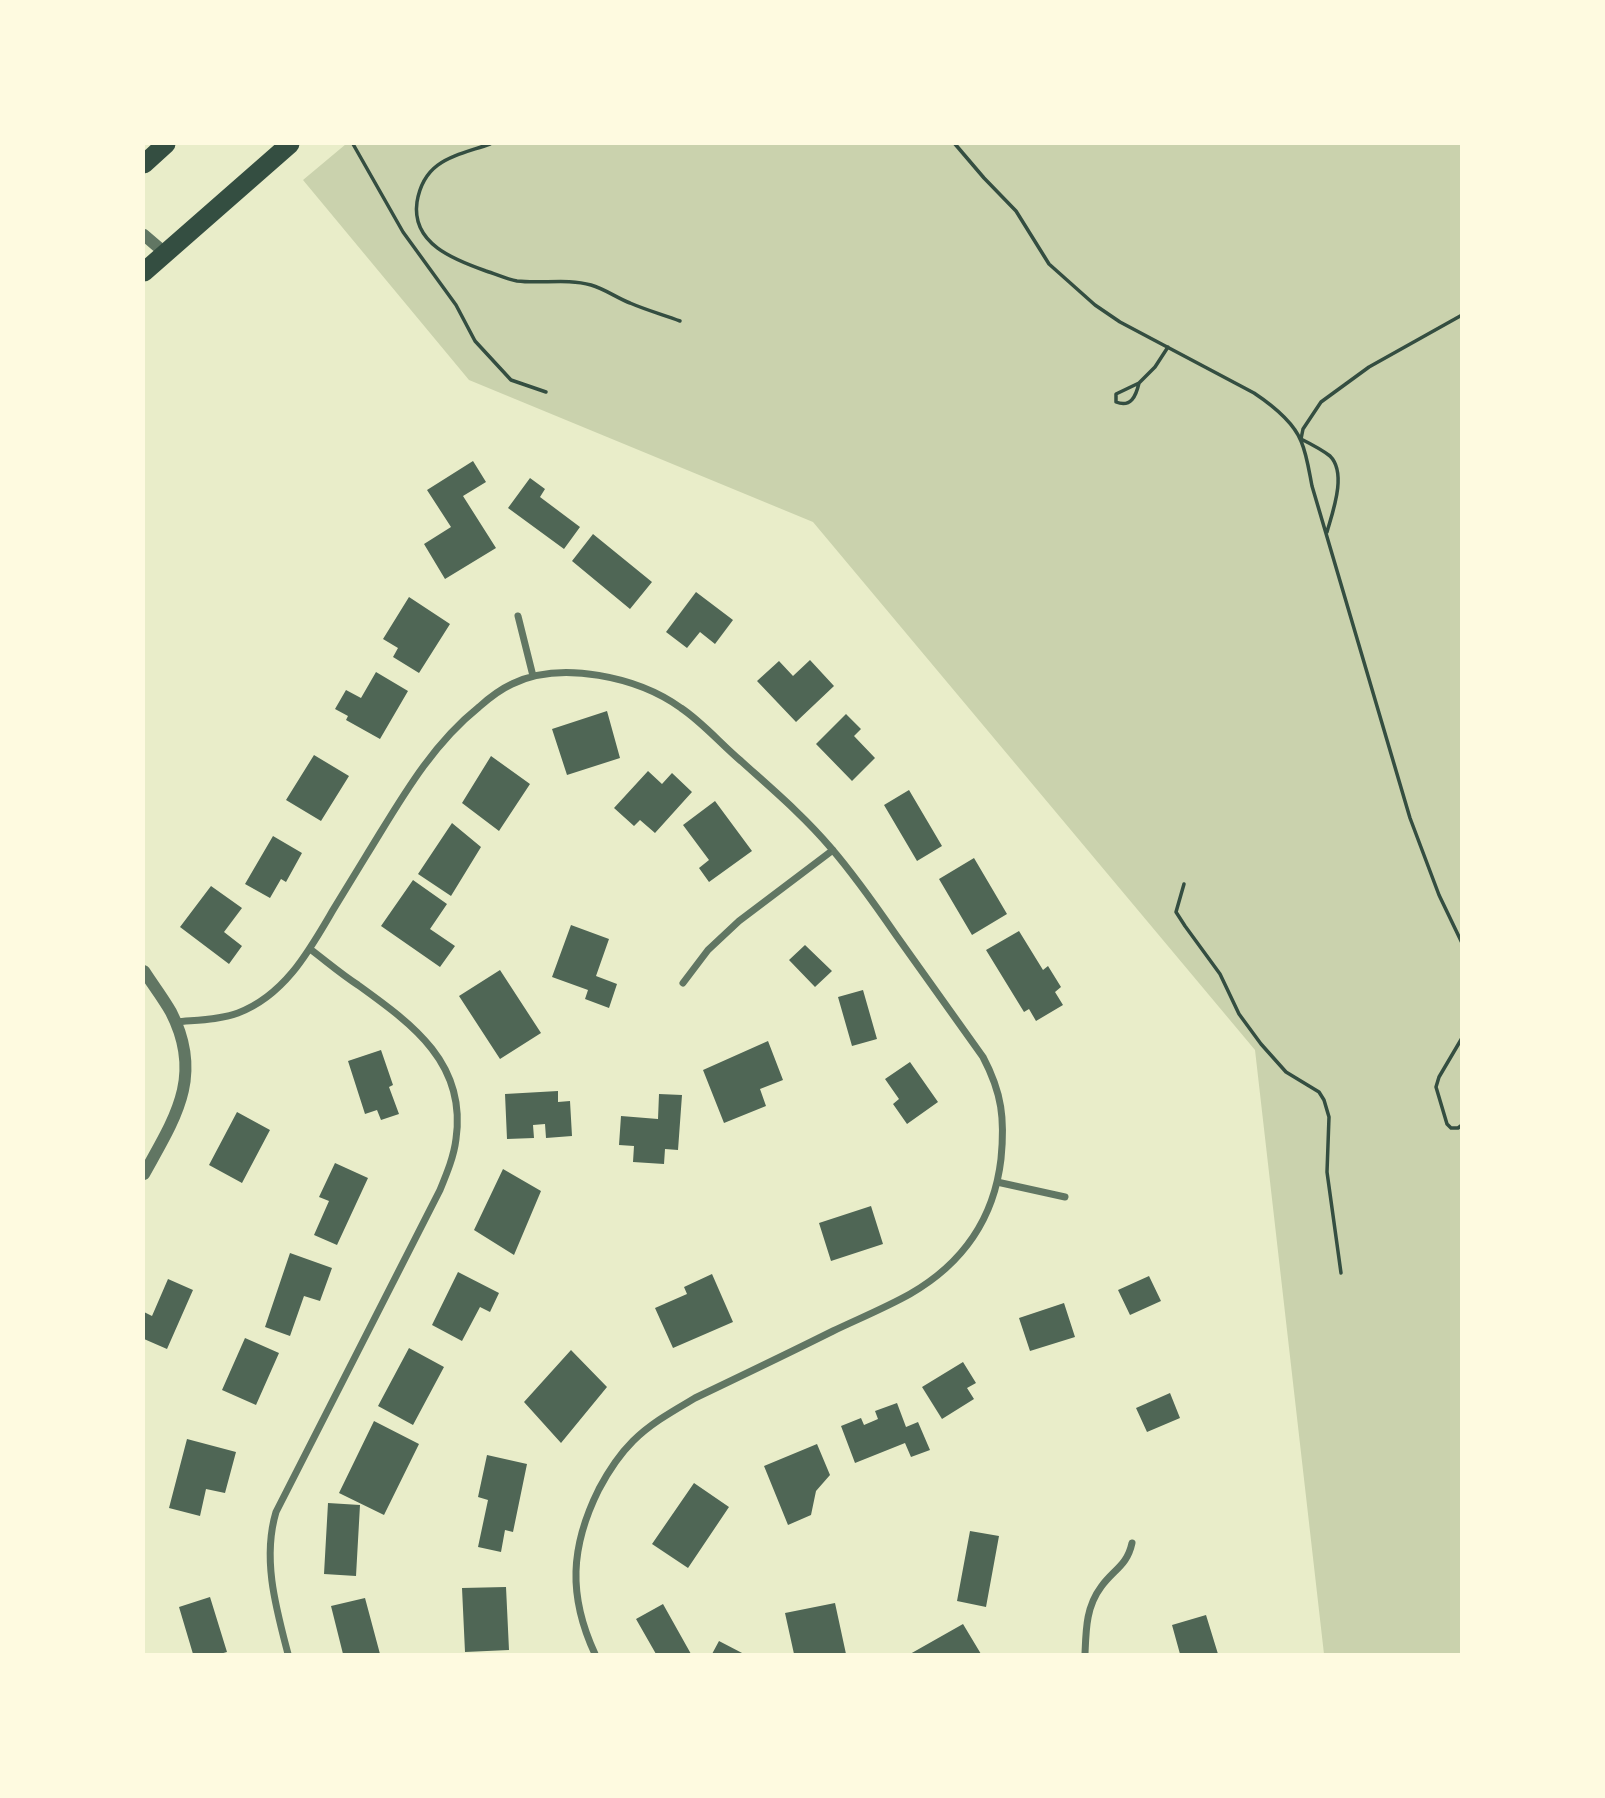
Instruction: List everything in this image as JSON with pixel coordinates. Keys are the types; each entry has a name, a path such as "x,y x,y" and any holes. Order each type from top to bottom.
{"highway":[{"path":"144,164 166,144"},
{"path":"144,272 290,144"}],"street":[{"path":"144,235 165,253"},
{"path":"518,616 533,676"},
{"path":"176,1022 220,1018 246,1010 284,983 301,963 361,864 438,746 466,717 492,696 533,676 560,673 618,679 649,690 681,708 802,816 866,892 983,1057 999,1097 1003,1127 997,1182 991,1204 976,1232 957,1256 926,1283 899,1300 695,1398 670,1412 632,1442 611,1469 595,1498 583,1528 577,1554 575,1575 578,1608 595,1654"},
{"path":"683,983 708,950 739,921 833,850"},
{"path":"288,1654 271,1567 270,1539 276,1512 440,1190 455,1146 458,1123 453,1086 443,1063 428,1043 410,1024 310,949"},
{"path":"144,971 176,1022 186,1062 184,1089 144,1174"},
{"path":"997,1182 1065,1197"},
{"path":"1085,1654 1086,1625 1091,1606 1100,1588 1127,1559 1132,1543"}],"path":[{"path":"352,144 404,232 456,305 475,341 512,380 546,392"},
{"path":"491,144 449,158 429,172 423,181 416,211 427,240 444,253 466,264 513,280 589,284 633,305 680,321"},
{"path":"955,144 1016,211 1049,264 1095,305 1120,322 1259,396 1287,420 1301,439 1326,534 1410,818 1439,895 1461,943"},
{"path":"1301,439 1303,429 1321,402 1369,367 1461,315"},
{"path":"1139,383 1137,394 1131,402 1122,405 1116,402 1116,394 1139,383 1155,367 1168,347"},
{"path":"1301,439 1326,453 1338,469 1338,489 1326,534"},
{"path":"1184,884 1176,912 1220,974 1240,1014 1261,1044 1286,1072 1319,1092 1324,1100 1329,1118 1327,1172 1341,1273"},
{"path":"1461,1038 1439,1076 1436,1087 1447,1124 1451,1128 1461,1125"}],"green space":[{"path":"346,144 1461,144 1461,1654 1324,1654 1255,1050 813,522 469,380 303,180"}],"building":[{"path":"473,461 486,482 463,496 496,548 445,579 424,544 451,527 427,490"},
{"path":"530,478 545,489 540,497 580,527 564,549 508,508"},
{"path":"593,534 652,582 630,609 572,561"},
{"path":"696,592 733,620 715,644 700,632 687,648 666,632"},
{"path":"409,597 450,624 419,673 393,657 398,648 383,639"},
{"path":"810,660 834,686 796,722 757,681 779,661 793,676"},
{"path":"376,672 408,691 380,739 346,720 348,716 335,709 346,690 361,698"},
{"path":"607,711 620,758 567,775 552,729"},
{"path":"846,714 861,729 854,736 875,758 852,781 816,744"},
{"path":"314,755 349,776 321,821 286,800"},
{"path":"491,756 530,784 499,831 462,803"},
{"path":"648,771 662,784 672,773 692,792 655,833 640,820 634,826 614,808"},
{"path":"909,790 942,846 917,861 884,805"},
{"path":"715,801 752,851 709,882 699,868 709,860 683,825"},
{"path":"452,823 481,847 451,896 418,874"},
{"path":"273,836 302,853 286,882 281,879 270,898 245,884"},
{"path":"974,858 1007,914 972,935 939,879"},
{"path":"413,880 447,904 430,929 455,946 440,967 381,926"},
{"path":"211,886 242,908 224,932 242,946 229,964 180,927"},
{"path":"571,925 609,939 596,976 617,984 609,1008 585,999 588,990 552,977"},
{"path":"1019,931 1043,970 1048,966 1061,987 1055,992 1063,1005 1036,1021 1029,1009 1024,1012 986,950"},
{"path":"805,945 832,971 815,987 789,960"},
{"path":"500,970 541,1033 500,1059 459,996"},
{"path":"863,990 877,1039 852,1046 838,997"},
{"path":"768,1041 783,1080 760,1089 766,1106 724,1123 703,1070"},
{"path":"381,1050 393,1085 389,1087 399,1114 381,1120 377,1110 365,1114 348,1061"},
{"path":"910,1062 938,1102 907,1124 893,1104 899,1099 885,1079"},
{"path":"558,1091 558,1102 570,1101 572,1136 546,1138 545,1124 533,1125 534,1138 507,1139 505,1094"},
{"path":"659,1094 682,1095 678,1150 665,1149 664,1164 633,1162 634,1146 619,1145 621,1116 658,1119"},
{"path":"237,1112 270,1130 242,1183 209,1165"},
{"path":"335,1163 368,1178 337,1245 314,1235 329,1201 319,1197"},
{"path":"503,1169 541,1191 514,1255 474,1230"},
{"path":"871,1206 883,1244 831,1261 819,1223"},
{"path":"290,1253 332,1268 320,1301 304,1296 290,1336 265,1327"},
{"path":"458,1272 499,1293 490,1312 480,1307 462,1341 432,1325"},
{"path":"712,1274 733,1322 673,1348 655,1308 687,1294 684,1287"},
{"path":"1149,1276 1161,1301 1130,1315 1118,1290"},
{"path":"168,1279 193,1290 167,1349 144,1339 144,1312 152,1316"},
{"path":"1064,1303 1075,1337 1030,1351 1019,1318"},
{"path":"245,1338 279,1353 256,1405 222,1390"},
{"path":"409,1348 444,1367 413,1425 378,1406"},
{"path":"571,1350 607,1387 561,1443 524,1402"},
{"path":"963,1362 976,1383 967,1388 974,1399 942,1419 922,1387"},
{"path":"1170,1393 1180,1418 1147,1432 1136,1408"},
{"path":"897,1403 906,1427 918,1422 930,1450 911,1457 905,1443 855,1463 841,1426 861,1418 864,1425 878,1419 875,1411"},
{"path":"374,1421 419,1444 384,1515 339,1493"},
{"path":"187,1439 236,1452 225,1493 206,1489 200,1516 169,1508"},
{"path":"817,1444 830,1475 816,1491 811,1515 788,1525 764,1466"},
{"path":"487,1455 527,1464 513,1532 505,1530 501,1552 478,1547 488,1500 478,1497"},
{"path":"694,1483 729,1507 688,1568 652,1544"},
{"path":"328,1503 360,1505 356,1576 324,1574"},
{"path":"970,1531 999,1536 986,1607 957,1601"},
{"path":"506,1587 509,1650 465,1652 462,1588"},
{"path":"210,1597 227,1652 193,1654 179,1607"},
{"path":"365,1598 380,1654 343,1654 331,1606"},
{"path":"835,1603 846,1654 794,1654 785,1613"},
{"path":"663,1604 691,1654 656,1654 636,1619"},
{"path":"1206,1615 1218,1654 1180,1654 1172,1625"},
{"path":"963,1624 981,1654 910,1654"},
{"path":"719,1641 744,1654 712,1654"}]}
